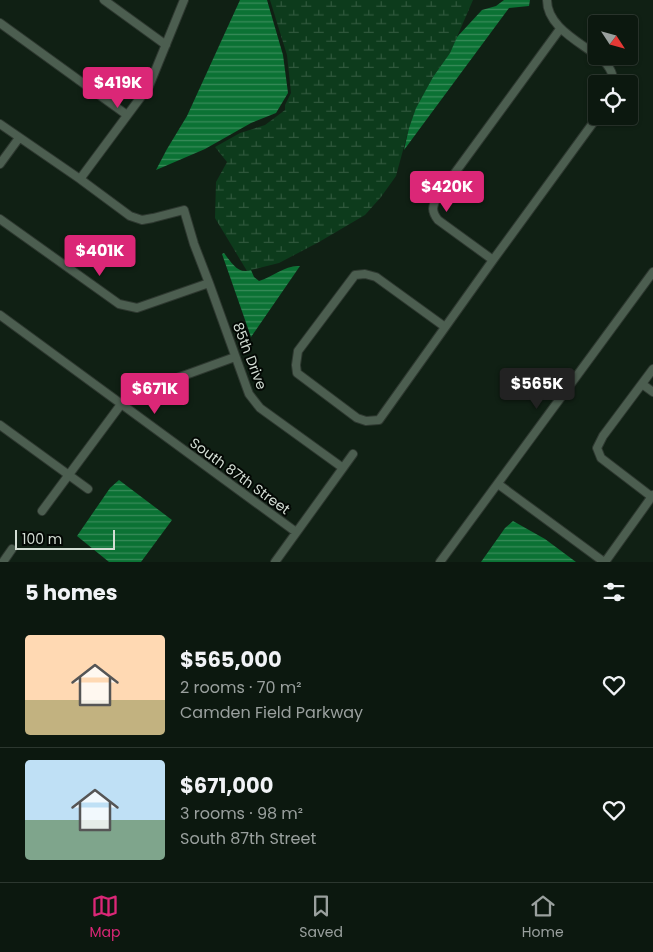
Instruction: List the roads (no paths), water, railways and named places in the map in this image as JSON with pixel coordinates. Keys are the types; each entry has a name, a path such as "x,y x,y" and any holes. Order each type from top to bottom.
{"street":[{"path":"104,0 166,45"},
{"path":"0,124 80,179 149,86 184,0"},
{"path":"547,0 547,6 552,18 560,28 588,49"},
{"path":"0,23 127,115"},
{"path":"493,260 438,220 433,213 433,204 560,28"},
{"path":"445,327 376,278 365,274 356,276 298,351 297,373 357,418 366,422 379,420 591,125"},
{"path":"0,164 19,138"},
{"name":"85th Drive","path":"80,179 130,216 142,220 184,210 194,244 248,394 260,408 343,468"},
{"path":"0,219 119,304 137,308 209,283"},
{"path":"440,562 653,272"},
{"name":"South 87th Street","path":"0,315 296,532"},
{"path":"42,511 122,403 133,394 235,357"},
{"path":"498,484 604,562 652,496 601,458 597,448 602,436 653,369"},
{"path":"642,384 653,392"},
{"path":"0,425 88,489"},
{"path":"275,562 353,454"},
{"path":"2,562 12,549"}]}
